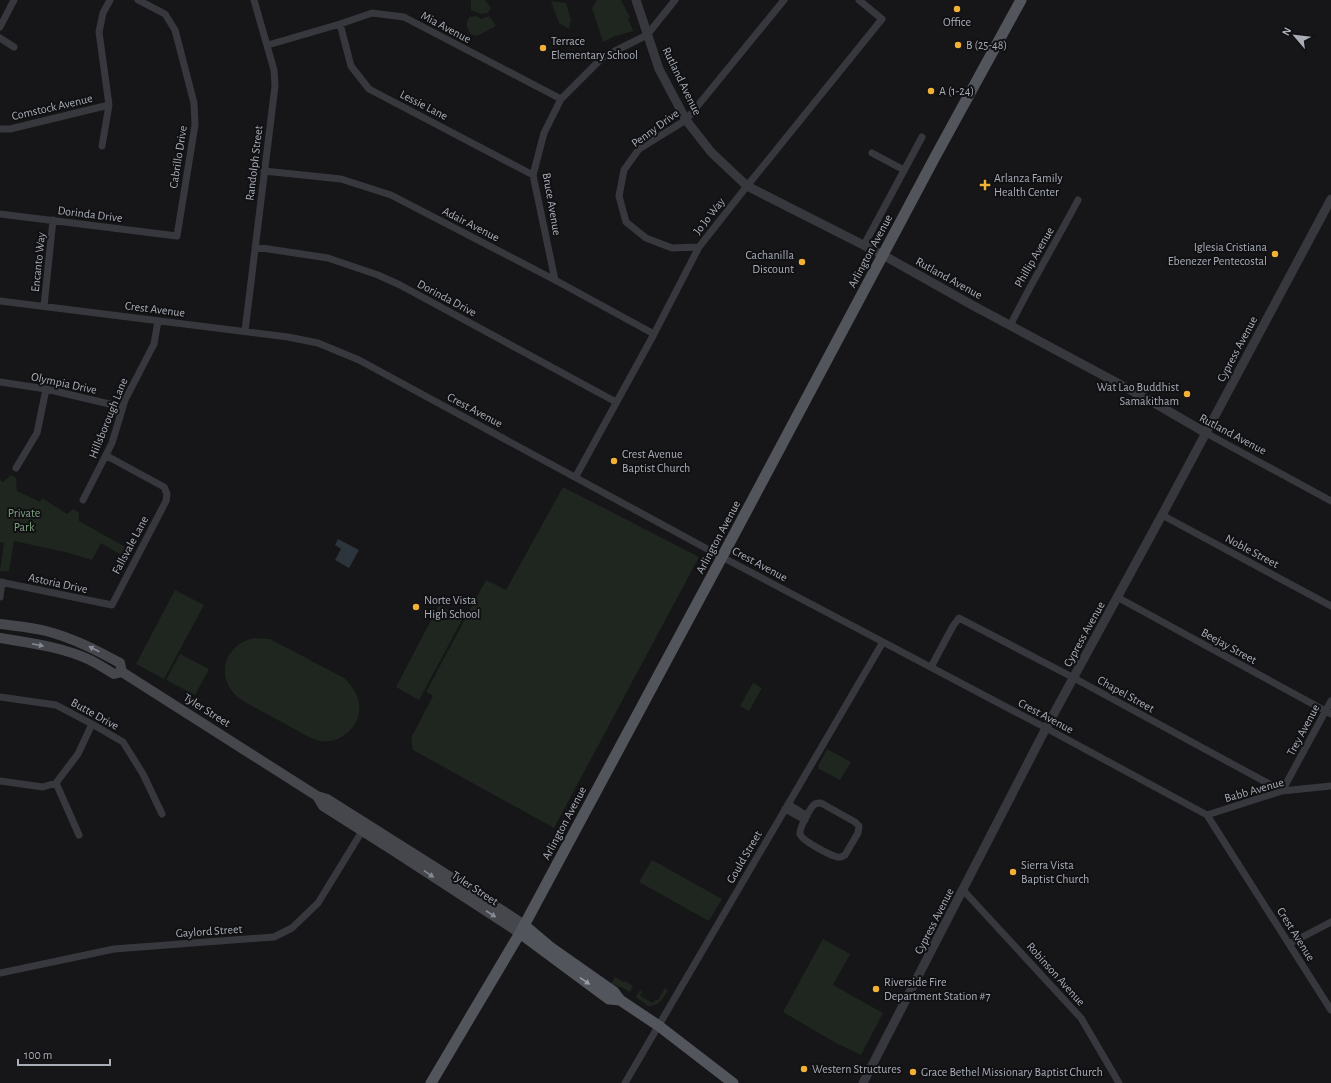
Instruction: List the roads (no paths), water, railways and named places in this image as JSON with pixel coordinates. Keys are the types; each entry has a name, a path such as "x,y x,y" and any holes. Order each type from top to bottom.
{"main road":[{"name":"Arlington Avenue","path":"431,1083 522,929 1021,0"},
{"name":"Tyler Street","path":"0,624 46,631 71,639 120,663 122,672 317,796 323,806 444,872 522,929 614,992 620,1000 659,1026 733,1083"},
{"name":"Tyler Street","path":"0,638 39,644 65,651 90,660 114,674 122,672"}],"street":[{"path":"0,27 14,0"},
{"path":"102,146 109,105 99,32 103,13 110,0"},
{"name":"Cabrillo Drive","path":"138,0 165,14 175,30 194,103 195,125 176,236"},
{"name":"Randolph Street","path":"245,331 275,86 274,70 268,45 254,0"},
{"name":"Rutland Avenue","path":"636,0 659,69 686,120 711,152 747,186 883,255 1331,501"},
{"name":"Bruce Avenue","path":"555,280 534,175 544,133 561,99 603,57 648,35 675,0"},
{"name":"Penny Drive","path":"699,247 672,248 646,238 626,222 619,196 624,170 639,149 686,120 784,0"},
{"name":"Jo Jo Way","path":"576,476 654,334 699,247 882,19 859,0"},
{"name":"Mia Avenue","path":"268,45 372,13 404,18 561,99"},
{"name":"Lessie Lane","path":"340,24 351,66 369,89 534,175"},
{"path":"0,38 14,47"},
{"name":"Comstock Avenue","path":"0,129 10,129 109,105"},
{"path":"864,245 922,137"},
{"path":"872,153 904,170"},
{"name":"Adair Avenue","path":"264,171 341,179 391,195 555,280 654,334"},
{"name":"Cypress Avenue","path":"863,1083 1046,728 1206,433 1328,213 1331,199"},
{"name":"Phillip Avenue","path":"1010,326 1023,299 1060,235 1078,200"},
{"name":"Dorinda Drive","path":"0,214 176,236"},
{"name":"Encanto Way","path":"44,306 53,220"},
{"name":"Dorinda Drive","path":"255,247 328,258 378,275 400,285 616,402"},
{"name":"Crest Avenue","path":"0,301 245,331 310,341 329,346 345,353 576,476 722,557 1207,815 1331,1010"},
{"name":"Hillsborough Lane","path":"83,500 107,456 116,432 122,407 154,344 158,320"},
{"name":"Olympia Drive","path":"0,382 46,389 122,407"},
{"path":"16,468 37,433 46,389"},
{"name":"Fallsvale Lane","path":"107,456 164,487 167,494 166,501 112,605"},
{"name":"Noble Street","path":"1162,515 1331,606"},
{"path":"0,597 1,582"},
{"name":"Astoria Drive","path":"1,582 112,605"},
{"name":"Beejay Street","path":"1117,597 1328,713"},
{"name":"Chapel Street","path":"931,668 953,626 959,618 1074,678 1282,791"},
{"name":"Gould Street","path":"625,1083 882,642"},
{"name":"Butte Drive","path":"0,697 56,705 122,742 143,774 162,814"},
{"name":"Trey Avenue","path":"1282,791 1328,713 1331,701"},
{"path":"0,781 43,787 56,783 78,754 92,724"},
{"path":"56,783 79,835"},
{"name":"Babb Avenue","path":"1207,815 1282,791 1331,786"},
{"path":"817,804 825,804 854,821 858,825 858,833 845,855 843,857 835,857 805,840 800,835 800,830 806,818 813,806 817,804"},
{"path":"786,807 806,818"},
{"name":"Gaylord Street","path":"0,973 114,949 274,937 292,928 318,903 365,828"},
{"name":"Robinson Avenue","path":"963,890 1081,1018 1119,1083"},
{"path":"1289,944 1331,922"}],"place":[{"name":"Office","path":"957,9"},
{"name":"B (25-48)","path":"958,45"},
{"name":"Terrace Elementary School","path":"543,48"},
{"name":"A (1-24)","path":"931,91"},
{"name":"Arlanza Family Health Center","path":"985,185"},
{"name":"Iglesia Cristiana Ebenezer Pentecostal","path":"1275,254"},
{"name":"Cachanilla Discount","path":"802,262"},
{"name":"Wat Lao Buddhist Samakitham","path":"1187,394"},
{"name":"Crest Avenue Baptist Church","path":"614,461"},
{"name":"Norte Vista High School","path":"416,607"},
{"name":"Sierra Vista Baptist Church","path":"1013,872"},
{"name":"Riverside Fire Department Station #7","path":"876,989"},
{"name":"Western Structures","path":"804,1069"},
{"name":"Grace Bethel Missionary Baptist Church","path":"913,1072"}],"park label":[{"name":"Private Park","path":"24,520"}]}
